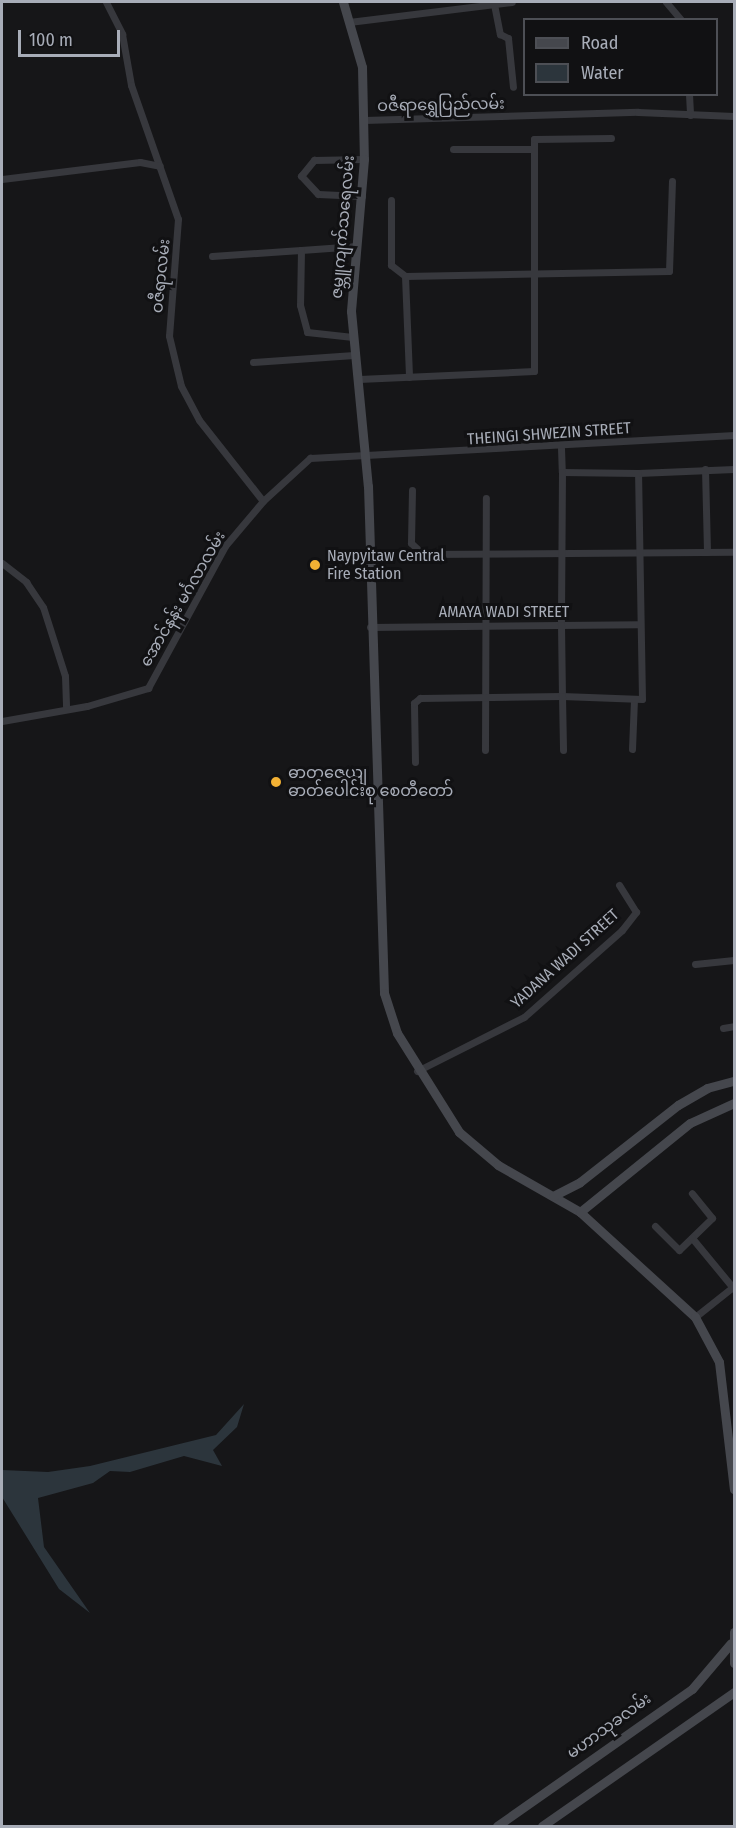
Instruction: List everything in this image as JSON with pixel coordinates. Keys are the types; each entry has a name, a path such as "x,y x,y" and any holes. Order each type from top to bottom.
{"main road":[{"name":"ဇမ္ဘူကျက်သရေလမ်း","path":"343,2 362,67 364,159 352,337 359,379 365,456 381,966 397,1033 417,1071 475,1147 580,1212 695,1317 719,1362 735,1489"},
{"path":"553,1196 580,1182 678,1106 707,1088 735,1081"},
{"path":"580,1212 690,1123 735,1103"},
{"path":"735,1632 731,1643 735,1663"},
{"name":"မဟာသုခလမ်း","path":"497,1827 692,1689 731,1643"},
{"path":"542,1827 735,1692"}],"street":[{"name":"ဝဇီရာလမ်း","path":"106,2 122,34 131,85 178,219 180,247 170,305 172,355 199,420 262,501"},
{"path":"349,22 484,3 512,2"},
{"path":"666,2 679,18"},
{"path":"494,4 500,34 508,38 513,87"},
{"path":"689,96 690,115"},
{"name":"ဝဇီရာရွှေပြည်လမ်း","path":"364,120 735,116"},
{"path":"359,379 534,371 532,149 534,139 611,138"},
{"path":"453,149 532,149"},
{"path":"362,196 318,194 301,176 314,160 364,159"},
{"path":"2,179 140,162 160,166"},
{"path":"391,200 391,265 405,276 534,269 669,271 672,181"},
{"path":"212,256 357,246"},
{"path":"301,250 300,305 307,332 352,337"},
{"path":"405,276 409,377"},
{"path":"253,362 354,355"},
{"name":"THEINGI SHWEZIN STREET","path":"365,456 561,448 735,435"},
{"path":"561,448 563,750"},
{"name":"အောင်နန်း မင်္ဂလာလမ်း","path":"2,721 148,688 225,546 262,501 310,458 365,456"},
{"path":"705,469 707,552"},
{"path":"562,472 735,469"},
{"path":"415,762 417,700 562,696 642,699 638,624 638,472"},
{"path":"412,490 411,543 416,552 562,555 735,552"},
{"path":"485,750 486,498"},
{"path":"2,563 26,582 43,607 65,676 66,707"},
{"name":"AMAYA WADI STREET","path":"370,627 638,624"},
{"path":"632,749 634,699"},
{"name":"YADANA WADI STREET","path":"417,1071 524,1017 622,930 636,912 619,885"},
{"path":"695,964 735,960"},
{"path":"723,1028 735,1026"},
{"path":"655,1226 677,1251 692,1238 712,1218 692,1193"},
{"path":"692,1238 734,1287 695,1317"}],"water":[{"path":"244,1404 237,1427 213,1450 222,1466 184,1456 130,1472 110,1471 93,1483 38,1498 44,1547 90,1613 59,1589 2,1497 2,1470 48,1472 90,1466 216,1435"}],"place":[{"name":"Naypyitaw Central Fire Station","path":"315,565"},
{"name":"ဓာတုဇေယျ ဓာတ်ပေါင်းစု စေတီတော်","path":"276,782"}]}
